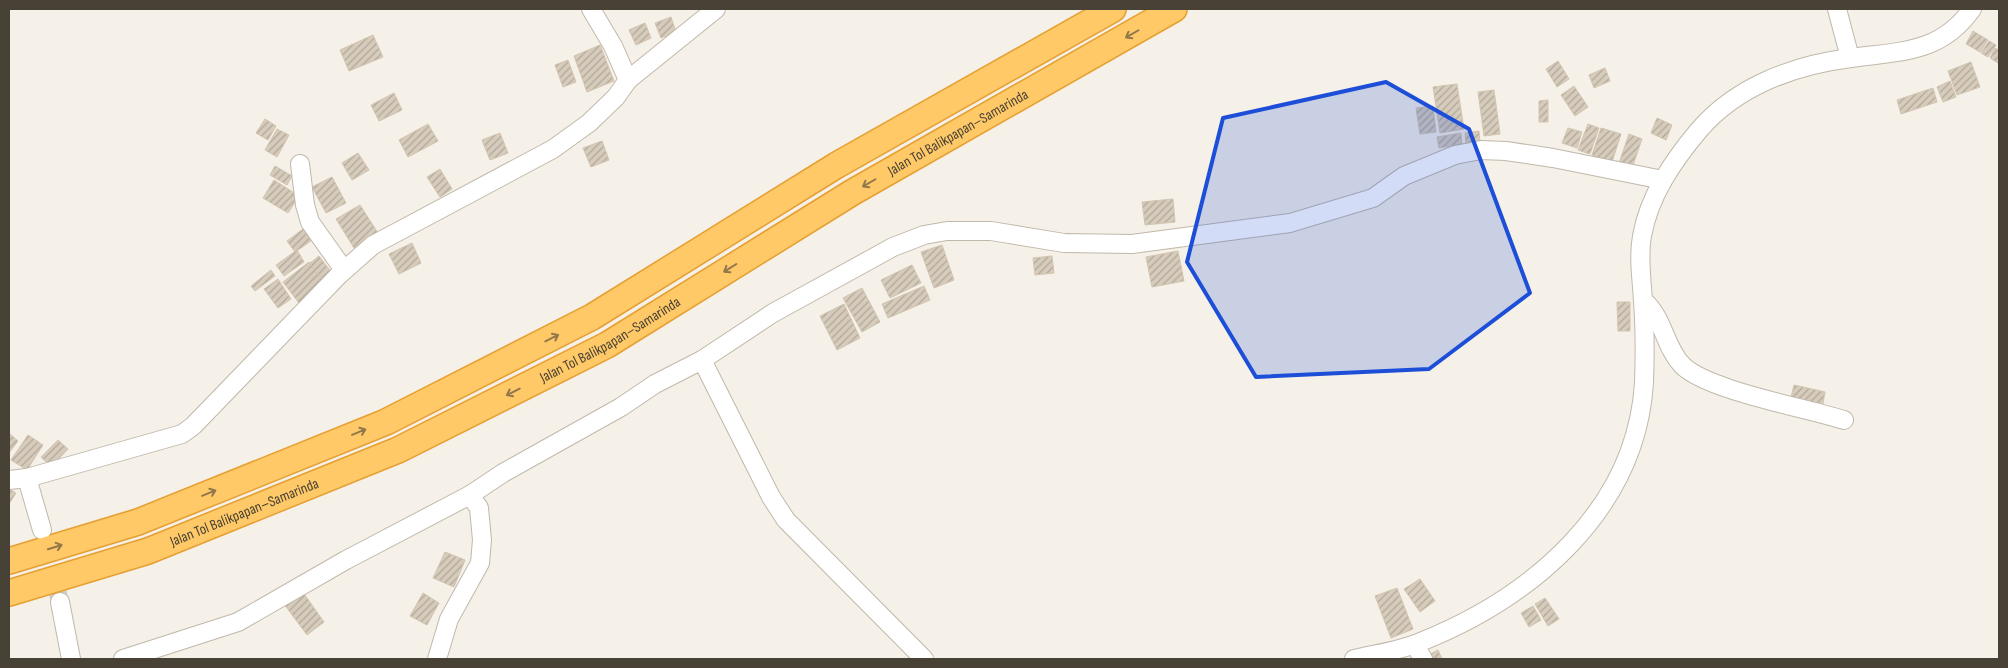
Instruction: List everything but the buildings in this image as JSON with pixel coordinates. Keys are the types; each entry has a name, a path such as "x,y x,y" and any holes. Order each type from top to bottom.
{"highway":[{"name":"Jalan Tol Balikpapan–Samarinda","path":"9,561 138,522 386,422 592,317 837,166 1113,9"},
{"name":"Jalan Tol Balikpapan–Samarinda","path":"9,593 148,551 398,450 607,345 853,192 1174,9"}],"street":[{"path":"591,9 613,46 628,80"},
{"path":"9,480 26,478 182,434 200,420 344,270 373,244 553,150 589,123 616,97 628,80 716,9"},
{"path":"1837,9 1850,58"},
{"path":"1354,659 1419,652 1480,614 1549,565 1573,542 1608,496 1623,471 1640,421 1645,351 1640,258 1642,236 1649,209 1663,180 1700,129 1731,99 1789,72 1850,58 1917,49 1934,42 1952,30 1972,9"},
{"path":"123,659 238,622 346,560 470,495 503,473 622,407 655,384 702,360 773,313 893,247 924,235 947,231 991,231 1064,243 1132,244 1290,223 1373,198 1404,176 1455,154 1481,150 1506,151 1553,158 1663,180"},
{"path":"300,164 305,206 310,222 344,270"},
{"path":"1643,300 1654,310 1678,360 1696,376 1748,394 1844,420"},
{"path":"702,360 771,497 786,520 924,659"},
{"path":"26,478 42,530"},
{"path":"437,659 450,618 480,563 482,540 479,508 470,495"},
{"path":"60,602 72,659"}],"highlighted area":[{"path":"1386,82 1469,129 1530,293 1429,369 1256,377 1187,262 1223,118"}],"tunnel":[{"path":"45,540 60,602"}]}
